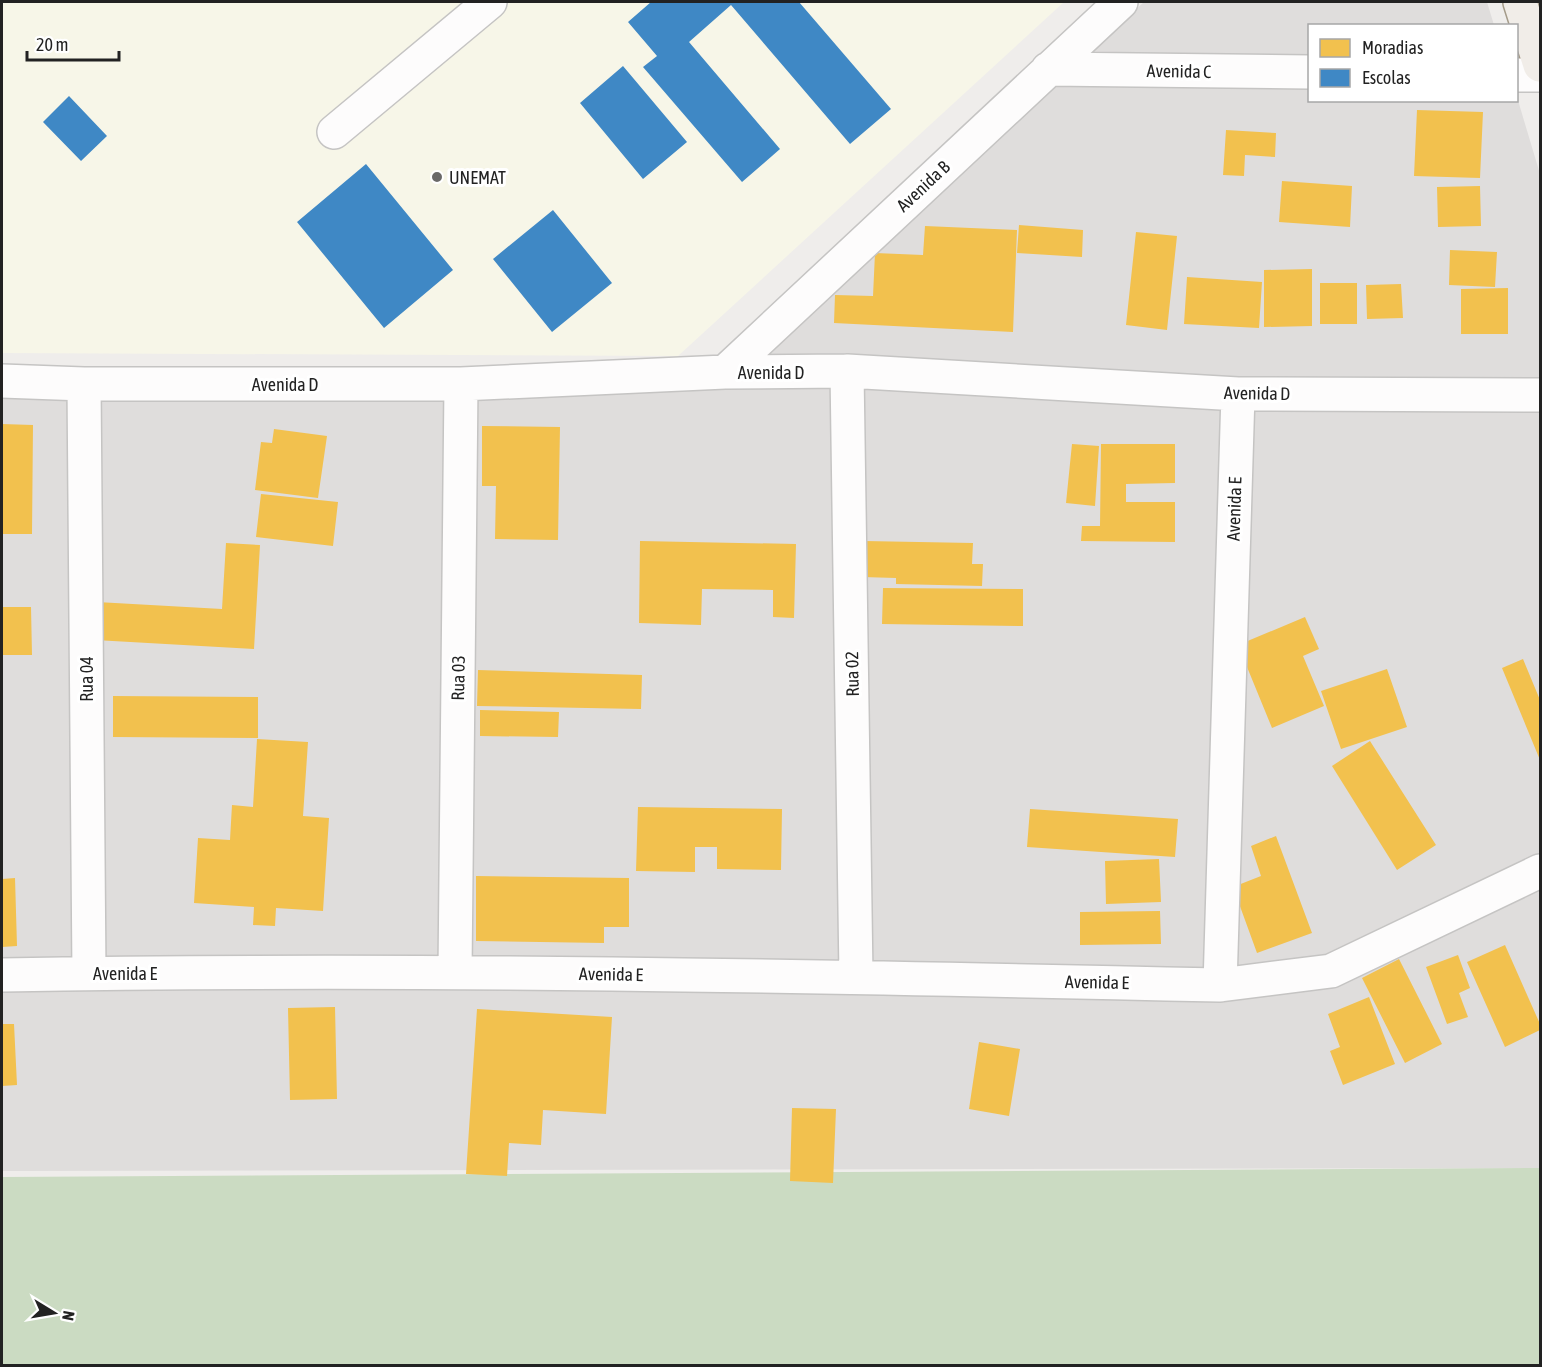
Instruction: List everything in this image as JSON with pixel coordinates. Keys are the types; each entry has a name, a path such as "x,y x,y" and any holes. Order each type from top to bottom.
{"main road":[{"path":"1520,2 1540,65"}],"street":[{"path":"334,132 490,2"},
{"name":"Avenida B","path":"725,372 1121,2"},
{"name":"Avenida C","path":"1048,69 1308,72"},
{"path":"1518,75 1540,75"},
{"name":"Avenida D","path":"2,381 84,384 461,384 725,372 847,371 1238,394 1540,395"},
{"name":"Rua 02","path":"847,371 856,976"},
{"name":"Rua 04","path":"84,384 89,974"},
{"name":"Rua 03","path":"454,972 461,384"},
{"name":"Avenida E","path":"1220,985 1238,394"},
{"name":"Avenida E","path":"2,975 454,972 856,976 1220,985 1331,971 1540,871"}],"shaded area":[{"name":"UNEMAT","path":"2,2 1064,2 678,356 2,353"},
{"path":"1144,2 1487,2 1494,24 1308,24 1308,102 1518,100 1540,174 1540,1168 2,1171 2,380 723,384"}],"green space":[{"path":"1540,1168 1540,1365 2,1365 2,1177"}],"building: Moradias":[{"path":"1417,110 1483,112 1480,178 1414,176"},
{"path":"1226,130 1276,133 1275,157 1245,155 1244,176 1223,175"},
{"path":"1282,181 1352,186 1350,227 1279,222"},
{"path":"1480,186 1481,226 1438,227 1437,187"},
{"path":"1019,225 1083,230 1082,257 1017,253"},
{"path":"925,226 1017,230 1013,332 834,323 835,295 873,296 875,253 923,255"},
{"path":"1136,232 1177,236 1167,330 1126,325"},
{"path":"1450,250 1497,252 1495,287 1449,285"},
{"path":"1312,269 1312,326 1264,327 1264,270"},
{"path":"1187,277 1262,282 1259,328 1184,324"},
{"path":"1320,283 1357,283 1357,324 1320,324"},
{"path":"1401,284 1403,318 1367,319 1366,285"},
{"path":"1508,288 1508,334 1461,334 1461,289"},
{"path":"2,424 33,425 32,534 2,534"},
{"path":"482,426 560,427 558,540 495,539 496,486 482,486"},
{"path":"274,429 327,436 318,498 255,490 261,442 272,443"},
{"path":"1072,444 1099,446 1095,506 1066,503"},
{"path":"1101,444 1175,444 1175,483 1126,484 1126,502 1175,502 1175,542 1081,541 1082,526 1100,526"},
{"path":"261,494 338,502 333,546 256,537"},
{"path":"640,541 796,544 794,618 773,617 773,590 702,589 701,625 639,623"},
{"path":"864,541 973,543 972,564 983,564 982,586 896,584 896,578 862,577"},
{"path":"226,543 260,545 254,649 95,640 97,602 222,609"},
{"path":"883,588 1023,589 1023,626 882,624"},
{"path":"2,607 31,607 32,655 2,655"},
{"path":"1305,617 1319,649 1303,656 1324,706 1272,728 1238,645"},
{"path":"1523,659 1540,700 1540,760 1502,668"},
{"path":"1387,669 1407,727 1341,749 1321,691"},
{"path":"478,670 642,675 641,709 477,706"},
{"path":"113,696 258,697 258,738 113,737"},
{"path":"480,710 559,712 558,737 480,736"},
{"path":"257,739 308,742 303,816 329,818 323,911 276,908 275,926 253,925 254,907 194,903 198,838 230,840 232,805 253,807"},
{"path":"1370,741 1436,845 1397,870 1332,766"},
{"path":"638,807 782,809 781,870 717,869 717,847 695,847 695,872 636,871"},
{"path":"1030,809 1178,819 1175,857 1027,847"},
{"path":"1276,836 1312,933 1257,953 1233,887 1261,876 1251,846"},
{"path":"1159,859 1161,902 1106,904 1105,861"},
{"path":"476,876 629,878 629,927 604,927 604,943 476,941"},
{"path":"15,878 17,946 2,947 2,879"},
{"path":"1160,911 1161,944 1080,945 1080,912"},
{"path":"1505,945 1540,1024 1540,1030 1505,1047 1467,962"},
{"path":"1458,955 1470,988 1459,993 1468,1017 1447,1024 1426,967"},
{"path":"1399,959 1442,1044 1405,1063 1362,978"},
{"path":"1369,997 1395,1064 1343,1085 1330,1051 1340,1047 1328,1014"},
{"path":"335,1007 337,1099 290,1100 288,1008"},
{"path":"477,1009 612,1017 606,1114 543,1110 541,1145 509,1143 507,1176 466,1174"},
{"path":"2,1024 14,1024 17,1085 2,1086"},
{"path":"979,1042 1020,1049 1009,1116 969,1109"},
{"path":"792,1108 836,1109 833,1183 790,1181"}],"building: Escolas":[{"path":"651,2 799,2 891,109 850,144 731,5 689,42 780,149 742,182 643,67 657,56 628,22"},
{"path":"623,66 687,142 643,179 580,103"},
{"path":"69,96 107,136 81,161 43,122"},
{"path":"366,164 453,270 384,328 297,222"},
{"path":"553,210 612,283 552,332 493,259"}],"place":[{"name":"UNEMAT","path":"437,177"}]}
